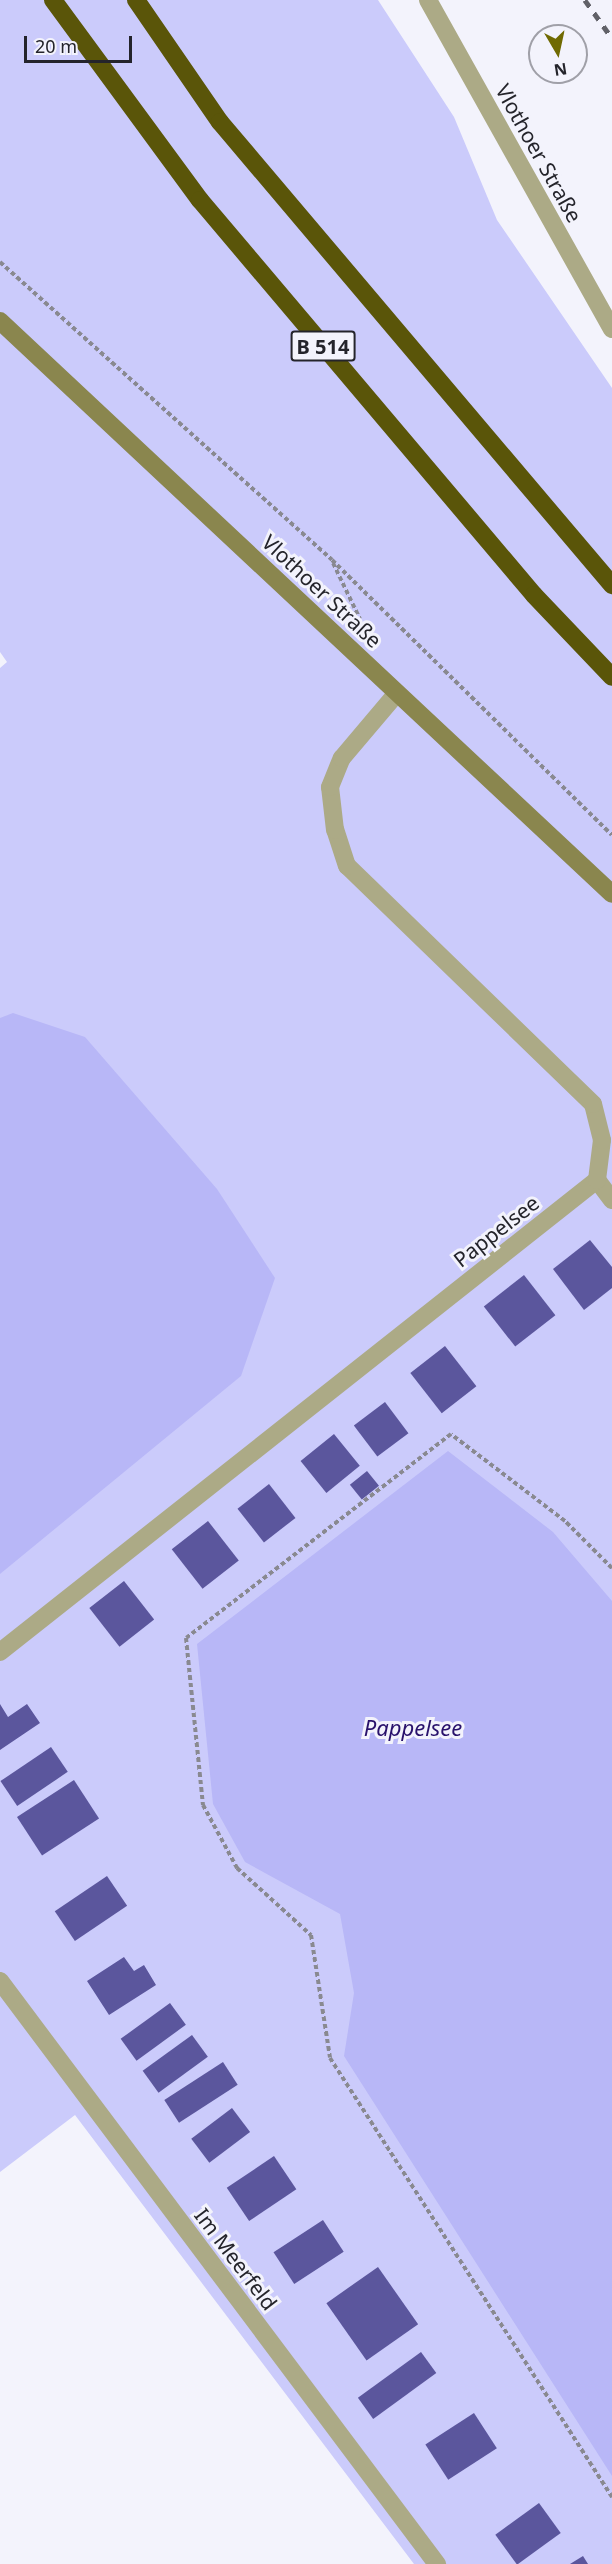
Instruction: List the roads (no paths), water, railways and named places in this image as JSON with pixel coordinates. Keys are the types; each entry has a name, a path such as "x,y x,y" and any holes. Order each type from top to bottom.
{"highway":[{"name":"B 514","path":"53,0 200,200 534,595 612,677"},
{"name":"B 514","path":"136,0 220,122 612,585"}],"main road":[{"name":"Vlothoer Straße","path":"0,321 612,894"}],"street":[{"name":"Vlothoer Straße","path":"428,0 612,329"},
{"path":"397,693 342,758 330,787 335,830 347,866 593,1104 602,1140 597,1180 612,1200"},
{"name":"Pappelsee","path":"0,1652 597,1180"},
{"name":"Im Meerfeld","path":"0,1981 437,2564"}],"water":[{"path":"13,1013 85,1037 217,1189 275,1278 241,1376 0,1574 0,1018"},
{"name":"Pappelsee","path":"448,1451 553,1532 612,1601 612,2476 344,2056 354,1993 340,1914 245,1862 213,1804 197,1644"}],"railway":[{"path":"585,0 612,38"}]}
